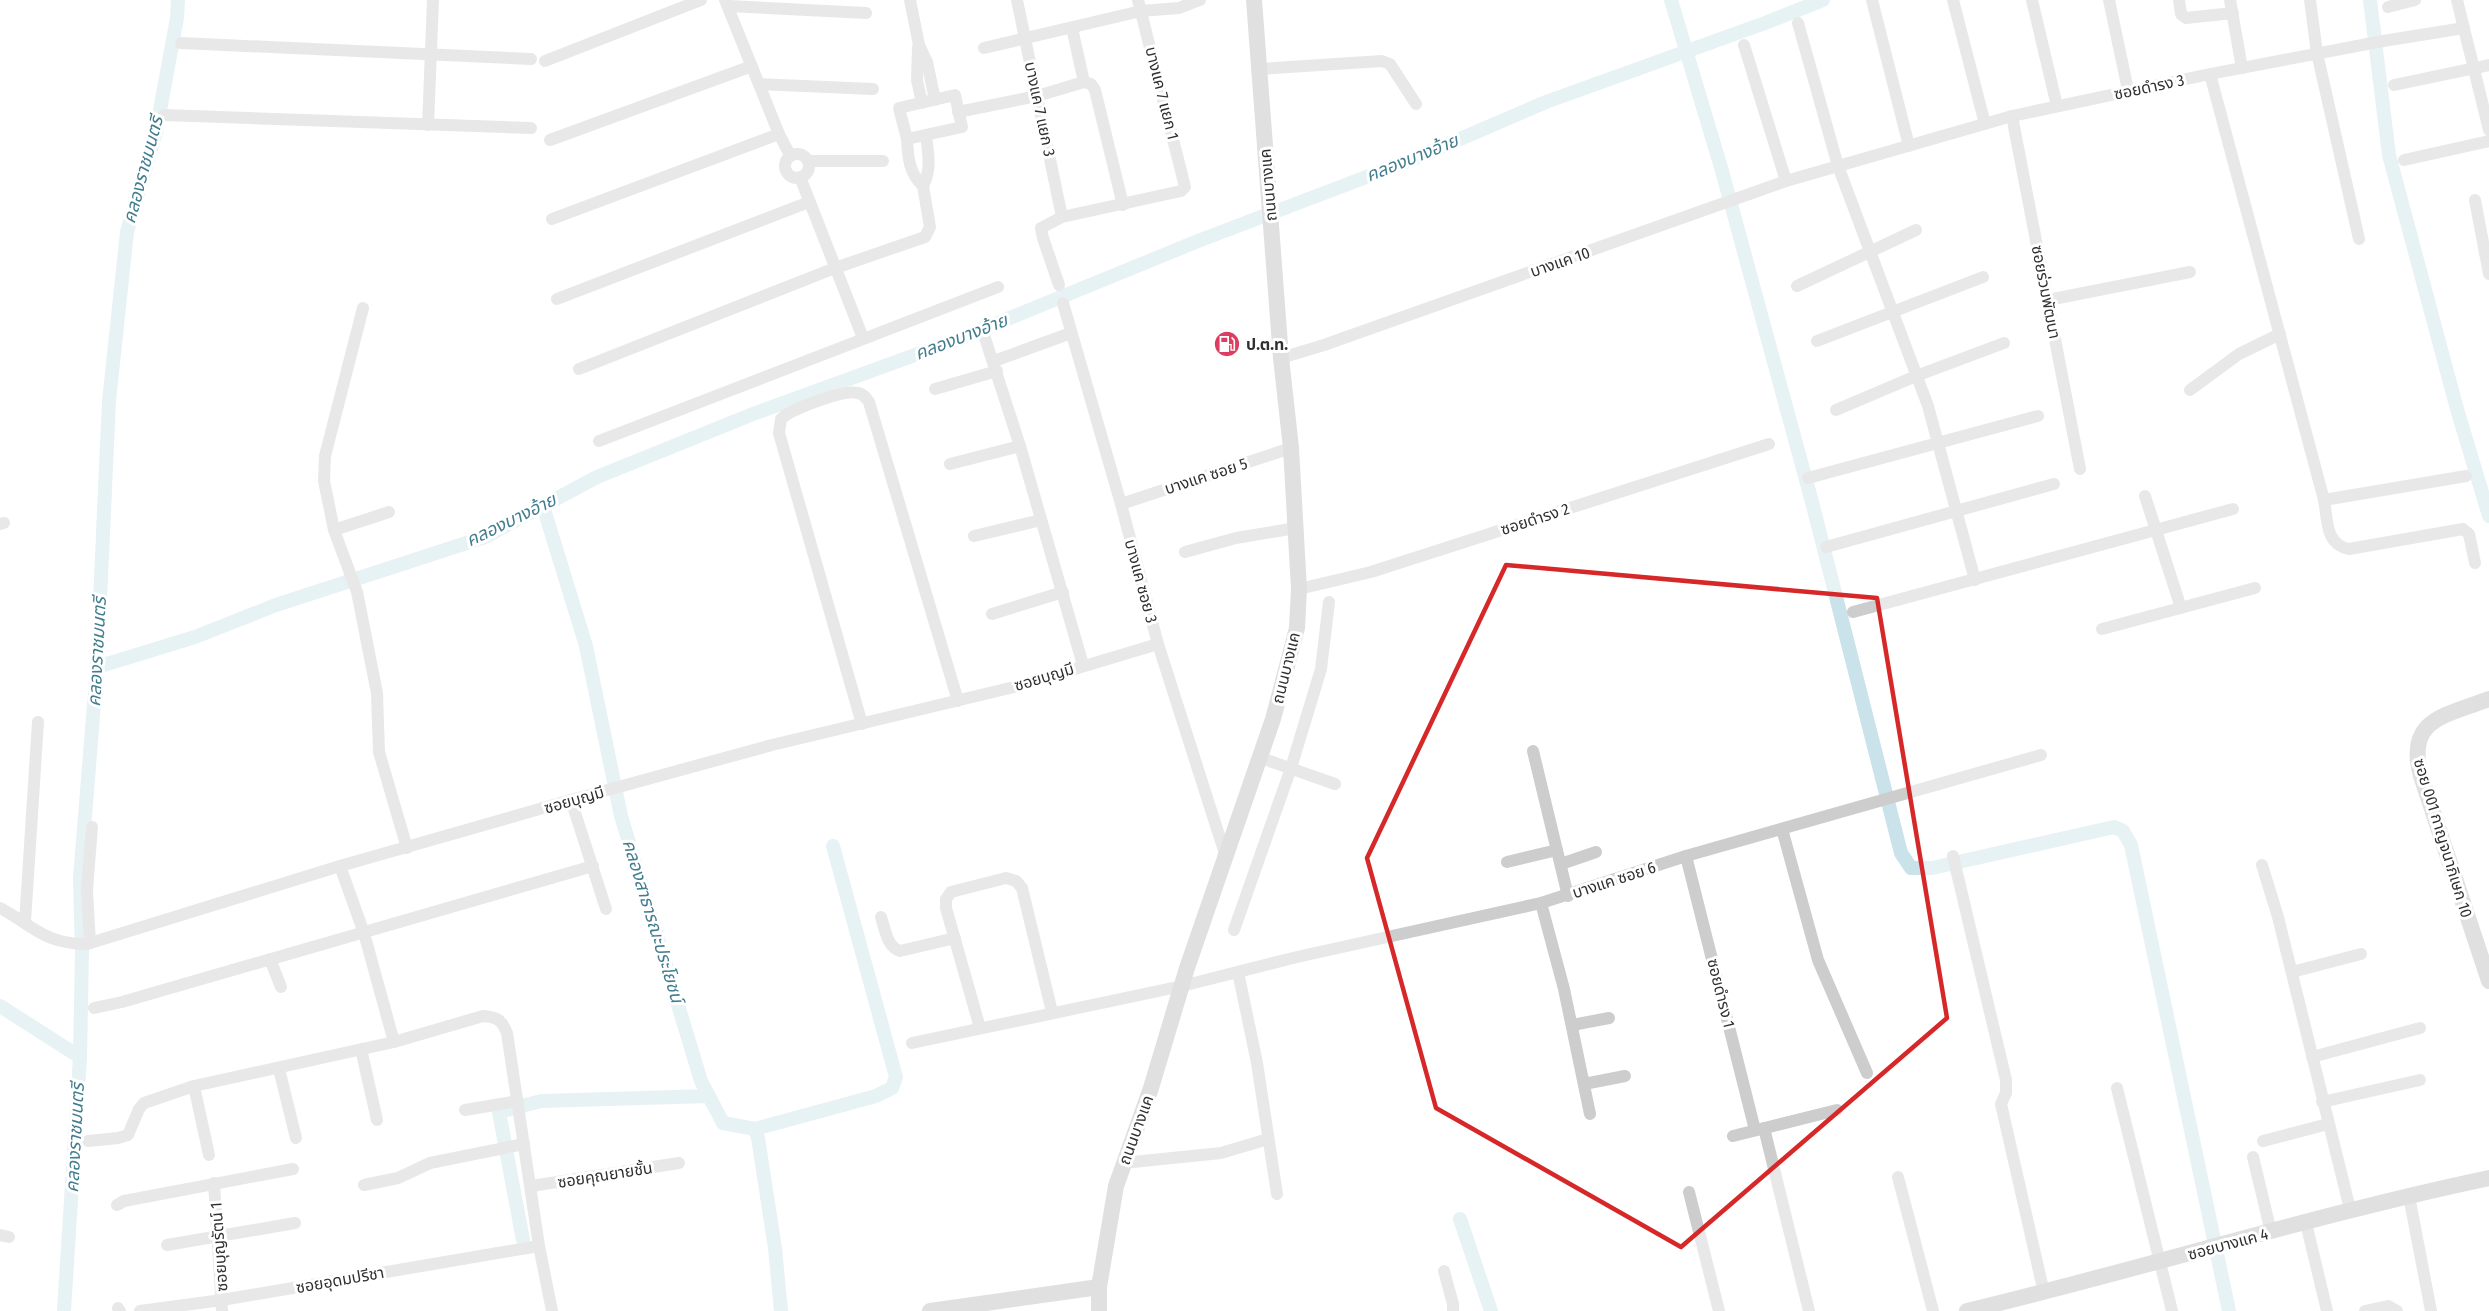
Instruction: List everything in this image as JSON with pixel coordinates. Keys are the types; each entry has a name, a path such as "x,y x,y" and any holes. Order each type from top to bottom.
{"main road":[{"name":"ถนนบางแค","path":"1099,1311 1099,1287 1112,1207 1123,1163 1151,1088 1182,986 1261,758 1297,628 1299,589 1292,448 1281,358 1254,0"},
{"name":"ซอย 001 กาญจนาภิเษก 10","path":"2489,699 2430,723 2417,747 2417,761 2421,776 2489,981"},
{"name":"ซอยบางแค 4","path":"1967,1311 2044,1293 2306,1223 2350,1209 2489,1178"},
{"path":"930,1311 1099,1287"}],"street":[{"path":"428,125 433,0"},
{"path":"545,61 701,0"},
{"path":"910,0 919,45 927,62 935,100"},
{"name":"บางแค 7 แยก 3","path":"1017,0 1062,217"},
{"path":"984,48 1072,28 1140,5 1179,8 1200,0"},
{"path":"1872,0 1909,146"},
{"path":"1953,0 1985,124"},
{"path":"2032,0 2057,106"},
{"path":"2109,0 2128,90"},
{"path":"2179,0 2181,14 2186,18 2233,13"},
{"path":"2230,0 2242,68"},
{"path":"2310,0 2317,53 2359,239"},
{"path":"2388,7 2415,0"},
{"path":"2457,0 2489,130"},
{"path":"790,155 779,134 727,3 866,13"},
{"name":"บางแค 7 แยก 1","path":"1123,205 1181,191 1185,187 1140,5"},
{"path":"1798,22 1838,166 1916,376 1938,443 1975,580"},
{"path":"1072,28 1084,82"},
{"name":"ซอยดำรง 3","path":"1838,166 2012,116 2128,90 2383,40 2464,28"},
{"path":"181,43 531,59"},
{"path":"919,45 917,80 922,103"},
{"path":"1744,45 1786,181"},
{"path":"1260,69 1382,61 1390,64 1416,104"},
{"path":"2394,85 2489,65"},
{"path":"550,140 752,66"},
{"path":"2210,74 2324,500 2331,539 2338,547 2349,549 2463,530 2469,534 2475,563"},
{"path":"958,112 1037,96 1084,82 1091,84 1095,90 1123,205 1062,217 1041,228 1042,238 1059,285"},
{"path":"759,84 873,89"},
{"path":"907,139 962,127 955,95 899,108 907,139 909,165 915,179 923,186"},
{"path":"164,115 531,128"},
{"name":"ซอยร่วมพัฒนา","path":"2012,116 2080,469"},
{"path":"552,219 779,134"},
{"path":"579,369 835,268 925,237 930,227 923,186 928,177 930,163 926,135"},
{"path":"2403,160 2489,141"},
{"path":"790,155 802,155 808,161 883,161"},
{"path":"790,155 785,161 785,169 792,177 800,177 807,173 808,161"},
{"name":"บางแค 10","path":"1281,358 1335,342 1719,207 1786,181 1838,166"},
{"path":"800,177 863,338"},
{"path":"2475,200 2489,274"},
{"path":"557,299 809,202"},
{"path":"1797,286 1917,230"},
{"path":"2048,300 2190,272"},
{"path":"1817,341 1983,277"},
{"path":"599,441 998,287"},
{"name":"บางแค ซอย 3","path":"1063,303 1121,504 1158,644 1226,858"},
{"path":"363,308 325,456 324,481 334,530 357,592 377,693 379,753 407,848"},
{"path":"935,389 1071,333"},
{"path":"2190,390 2239,354 2280,334"},
{"path":"985,338 1020,446 1083,665"},
{"path":"1836,410 1916,376 2004,343"},
{"path":"862,724 779,433 781,419 786,415 838,395 856,392 863,395 869,402 958,701"},
{"path":"1808,478 2038,416"},
{"name":"ซอยดำรง 2","path":"1299,589 1371,572 1770,444"},
{"path":"950,464 1020,446"},
{"name":"บางแค ซอย 5","path":"1121,504 1292,448"},
{"path":"2324,500 2466,476"},
{"path":"1826,547 2054,484"},
{"path":"2145,496 2181,608"},
{"path":"1853,612 2233,509"},
{"path":"334,530 389,512"},
{"path":"974,536 1041,520"},
{"path":"1185,552 1236,538 1296,528"},
{"path":"2102,629 2255,588"},
{"path":"992,614 1063,592"},
{"path":"1234,930 1291,768 1323,662 1329,602"},
{"name":"ซอยบุญมี","path":"0,908 25,922 40,934 68,944 89,944 340,866 571,800 772,745 1014,687 1158,644"},
{"path":"25,922 38,722"},
{"path":"1533,752 1568,896"},
{"name":"บางแค ซอย 6","path":"912,1043 1182,986 1414,930 1541,903 1686,856 2041,755"},
{"path":"1261,758 1335,784"},
{"path":"571,800 606,909"},
{"path":"89,944 87,890 92,827"},
{"path":"1782,829 1818,960 1868,1073"},
{"path":"1507,862 1557,850"},
{"path":"1561,864 1596,852"},
{"name":"ซอยดำรง 1","path":"1686,856 1809,1311"},
{"path":"1953,856 2006,1080 2006,1093 2001,1104 2044,1293"},
{"path":"2262,865 2292,972 2350,1209"},
{"path":"340,866 364,933 394,1042"},
{"path":"94,1008 122,1002 593,866"},
{"path":"980,1028 946,908 946,899 951,892 1006,878 1016,881 1022,888 1052,1012"},
{"path":"1541,903 1572,1026 1590,1113"},
{"path":"881,917 889,942 894,949 900,951 955,938"},
{"path":"2292,972 2361,954"},
{"path":"270,959 281,987"},
{"path":"1238,972 1257,1063 1276,1194"},
{"path":"88,1141 118,1138 128,1134 144,1103 194,1086 394,1042 483,1016 497,1017 507,1033 539,1246 552,1311"},
{"path":"1572,1026 1609,1018"},
{"path":"2312,1057 2420,1028"},
{"path":"361,1049 377,1120"},
{"path":"279,1069 296,1138"},
{"path":"1584,1084 1625,1076"},
{"path":"2322,1102 2420,1080"},
{"path":"194,1086 209,1155"},
{"path":"2117,1088 2172,1311"},
{"path":"465,1110 518,1101"},
{"path":"1733,1136 1837,1110"},
{"path":"2263,1141 2328,1124"},
{"path":"1123,1163 1212,1154 1268,1139"},
{"path":"364,1185 398,1178 430,1163 524,1144"},
{"path":"2253,1157 2271,1232"},
{"name":"ซอยคุณยายชั้น","path":"531,1186 678,1163"},
{"path":"117,1205 124,1201 293,1169"},
{"path":"1898,1176 1933,1311"},
{"name":"ซอยบุญรัตน์ 1","path":"214,1183 222,1306"},
{"path":"1689,1192 1719,1311"},
{"path":"2409,1196 2432,1311"},
{"path":"2306,1223 2327,1311"},
{"path":"167,1245 295,1224"},
{"name":"ซอยอุดมปรีชา","path":"140,1311 222,1306 539,1246"},
{"path":"1444,1271 1453,1311"},
{"path":"2365,1311 2388,1306 2397,1311"}],"highlighted area":[{"path":"1506,565 1877,598 1947,1018 1681,1247 1436,1108 1367,858"}],"waterway":[{"name":"คลองราชมนตรี","path":"64,1311 80,1057 82,952 80,878 97,667 109,401 127,232 156,132 177,18 178,0"},
{"path":"1671,0 1722,171 1812,502 1901,853 1911,868 1932,868 2114,827 2123,831 2131,845 2229,1311"},
{"name":"คลองบางอ้าย","path":"97,667 195,637 276,605 485,537 597,477 753,414 956,340 1198,241 1411,160 1546,102 1823,0"},
{"path":"2370,0 2389,155 2457,409 2489,516"},
{"name":"คลองสาธารณะประโยชน์","path":"543,506 586,646 621,816 701,1081 723,1123 755,1129 758,1138 775,1248 781,1311"},
{"path":"755,1129 876,1096 892,1088 896,1077 833,846"},
{"name":"คลองบางอ้าย","path":"0,1006 80,1057"},
{"path":"523,1240 499,1112 541,1101 709,1096"},
{"path":"1460,1219 1491,1311"}],"place":[{"name":"ป.ต.ท.","path":"1227,344"}]}
